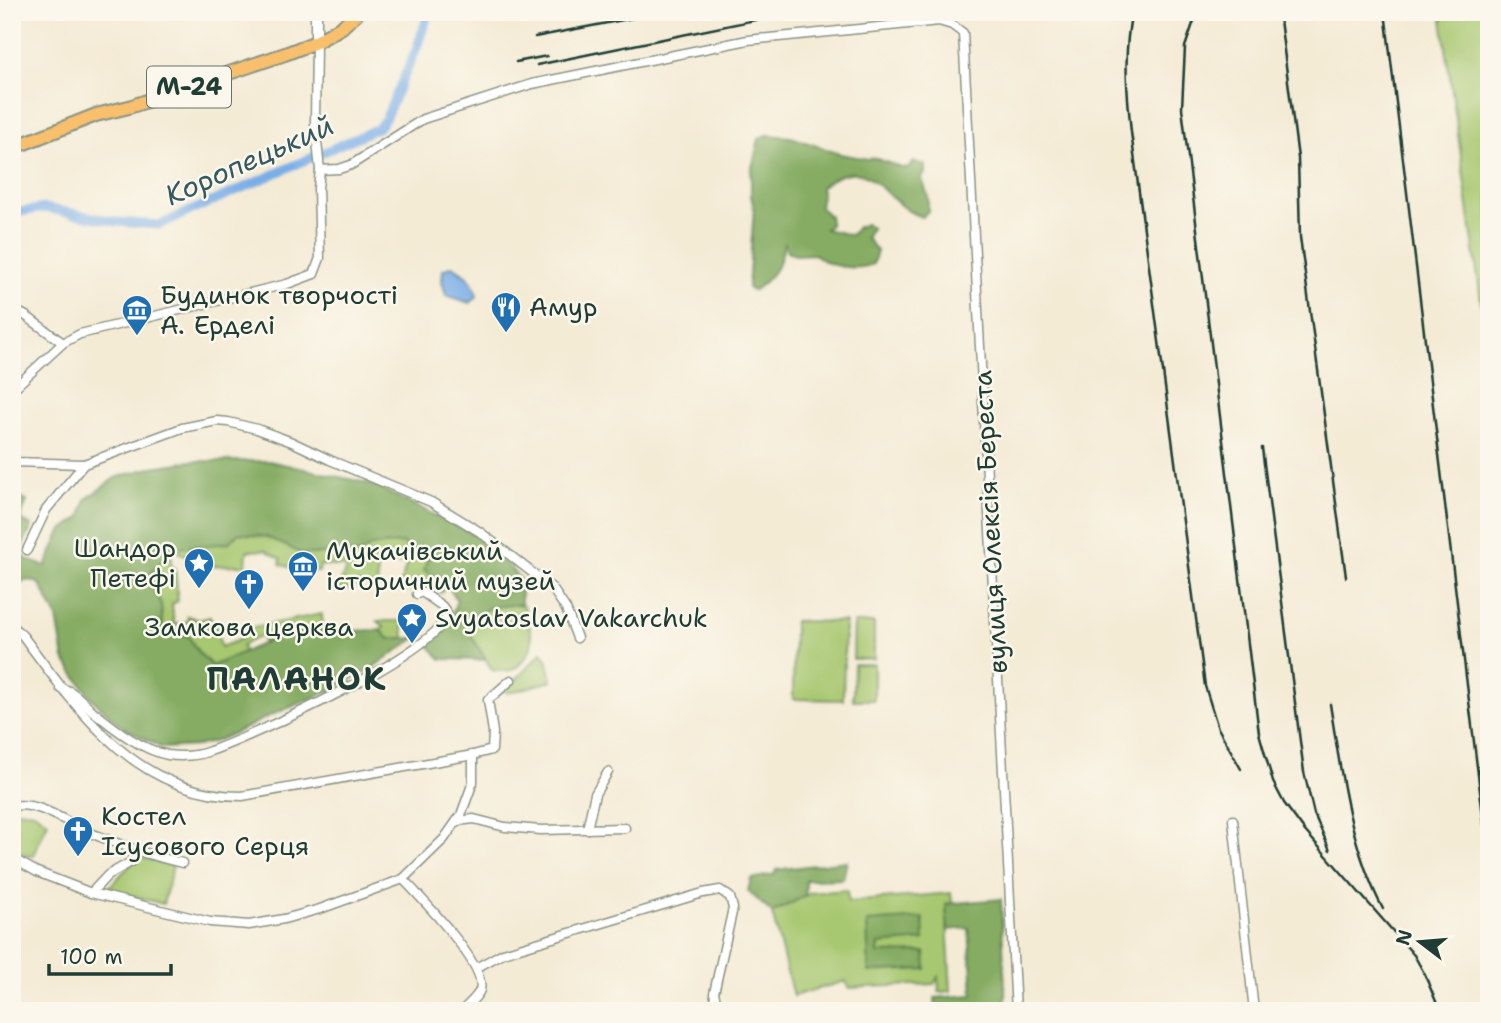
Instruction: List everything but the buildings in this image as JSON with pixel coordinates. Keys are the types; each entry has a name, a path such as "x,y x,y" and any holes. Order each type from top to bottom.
{"highway":[{"name":"М-24","path":"12,148 96,115 129,107 247,68 316,42 342,27 358,12"}],"street":[{"path":"12,390 63,343 94,330 287,284 314,274 320,258 316,12"},
{"name":"вулиця Олексія Береста","path":"319,167 339,169 423,120 502,93 564,77 748,40 851,28 939,21 952,25 963,33 1016,1011"},
{"path":"12,309 63,343"},
{"path":"12,462 84,464 182,428 205,423 228,422 265,432 431,502 480,532 552,588 566,609 577,638"},
{"path":"27,550 46,510 84,464"},
{"path":"60,688 73,691 111,725 150,749 178,755 209,752 366,679 428,640 445,621 447,613 442,606 422,592 417,594"},
{"path":"12,626 23,636 60,688 95,727 146,769 190,790 218,796 242,796 492,750 493,732 488,700 511,680"},
{"path":"12,859 91,893 211,922 249,925 320,909 403,878 444,839 457,821 473,782 472,755"},
{"path":"587,829 595,794 608,772"},
{"path":"12,806 35,806 79,828 135,850 182,863"},
{"path":"457,821 474,819 505,827 541,830 625,828"},
{"path":"1233,820 1254,1011"},
{"path":"91,893 98,883 131,862 135,850"},
{"path":"403,878 446,927 476,968 481,980 480,991 462,1011"},
{"path":"476,968 503,953 720,890 730,897 733,908 713,993 725,1011"}],"green space":[{"path":"1441,12 1489,12 1489,358"},
{"path":"766,135 791,137 840,154 875,158 902,168 909,168 914,162 925,165 922,179 928,196 928,211 922,217 908,211 864,175 852,173 838,176 821,187 820,207 830,217 830,225 825,229 851,235 857,227 866,224 872,228 866,238 877,251 873,264 842,267 815,254 795,255 787,251 784,243 775,271 753,291 748,288 754,209 751,172 759,139"},
{"path":"191,461 269,461 371,484 475,535 521,579 521,604 491,607 463,622 486,660 441,659 428,644 449,623 457,600 447,585 424,570 428,558 402,543 372,546 359,554 303,554 267,537 239,533 228,543 177,548 166,555 151,573 150,580 161,604 163,632 188,636 212,666 287,633 381,630 389,639 416,638 339,687 216,741 197,746 162,748 121,726 92,699 64,659 57,617 40,584 31,580 14,583 12,590 12,499 27,501 20,520 32,526 20,551 22,555 46,566 61,531 81,517 86,499 115,478 153,467"},
{"path":"239,533 267,537 303,554 359,554 372,546 402,543 428,558 424,570 447,585 441,593 421,581 418,590 393,591 393,587 400,586 407,563 377,564 378,588 357,583 352,589 334,590 334,587 339,586 347,567 320,565 319,572 298,570 280,564 281,559 265,550 247,551 246,565 189,566 190,557 173,550"},
{"path":"172,551 171,567 175,567 178,601 172,604 174,624 187,622 188,616 199,620 210,617 215,623 221,647 242,639 240,630 322,614 323,632 287,633 264,643 261,636 242,645 244,652 212,666 188,636 163,633 161,604 150,580 151,573"},
{"path":"521,604 531,635 531,648 513,669 492,670 463,622 491,607"},
{"path":"378,621 403,621 404,638 389,639 381,630 384,627"},
{"path":"794,621 845,622 843,700 793,699"},
{"path":"854,623 874,623 874,659 853,659"},
{"path":"542,652 547,659 552,681 508,693 505,691"},
{"path":"854,664 874,664 874,700 853,700"},
{"path":"12,812 34,812 48,822 33,856 12,848"},
{"path":"138,857 173,866 163,904 107,889"},
{"path":"847,861 843,879 806,880 805,896 772,913 748,891 751,879 775,874 776,870"},
{"path":"847,890 848,902 951,893 952,903 946,904 951,991 939,992 938,977 934,984 848,988 846,981 793,996 772,913 810,893"},
{"path":"1001,899 1006,1011 936,1011 935,998 973,995 969,928 948,930 946,904"},
{"path":"923,918 924,940 879,944 878,953 925,952 926,969 869,972 867,922"}],"water":[{"path":"452,266 474,286 477,297 470,303 446,295 442,281 443,270"}],"waterway":[{"name":"Коропецький","path":"12,213 45,208 118,222 159,225 378,128 385,119 416,50 429,12"}],"railway":[{"path":"535,37 664,12"},
{"path":"537,65 794,12"},
{"path":"1132,12 1127,57 1131,132 1205,686 1218,728 1241,769"},
{"path":"1197,12 1185,47 1182,108 1259,733 1273,782 1284,803 1304,830 1414,955 1440,1011"},
{"path":"1279,12 1298,158 1300,237 1346,577"},
{"path":"1385,12 1489,865"},
{"path":"516,62 547,56"},
{"path":"1262,448 1304,772 1314,814 1330,850"},
{"path":"1330,704 1348,809 1362,860 1383,909"}],"place":[{"name":"Амур","path":"506,334"},
{"name":"Будинок творчості А. Ерделі","path":"137,337"},
{"name":"Шандор Петефі","path":"199,590"},
{"name":"Мукачівський історичний музей","path":"303,593"},
{"name":"Замкова церква","path":"249,611"},
{"name":"Svyatoslav Vakarchuk","path":"412,645"},
{"name":"Костел Ісусового Серця","path":"78,858"}],"district":[{"name":"ПАЛАНОК","path":"297,678"}]}
